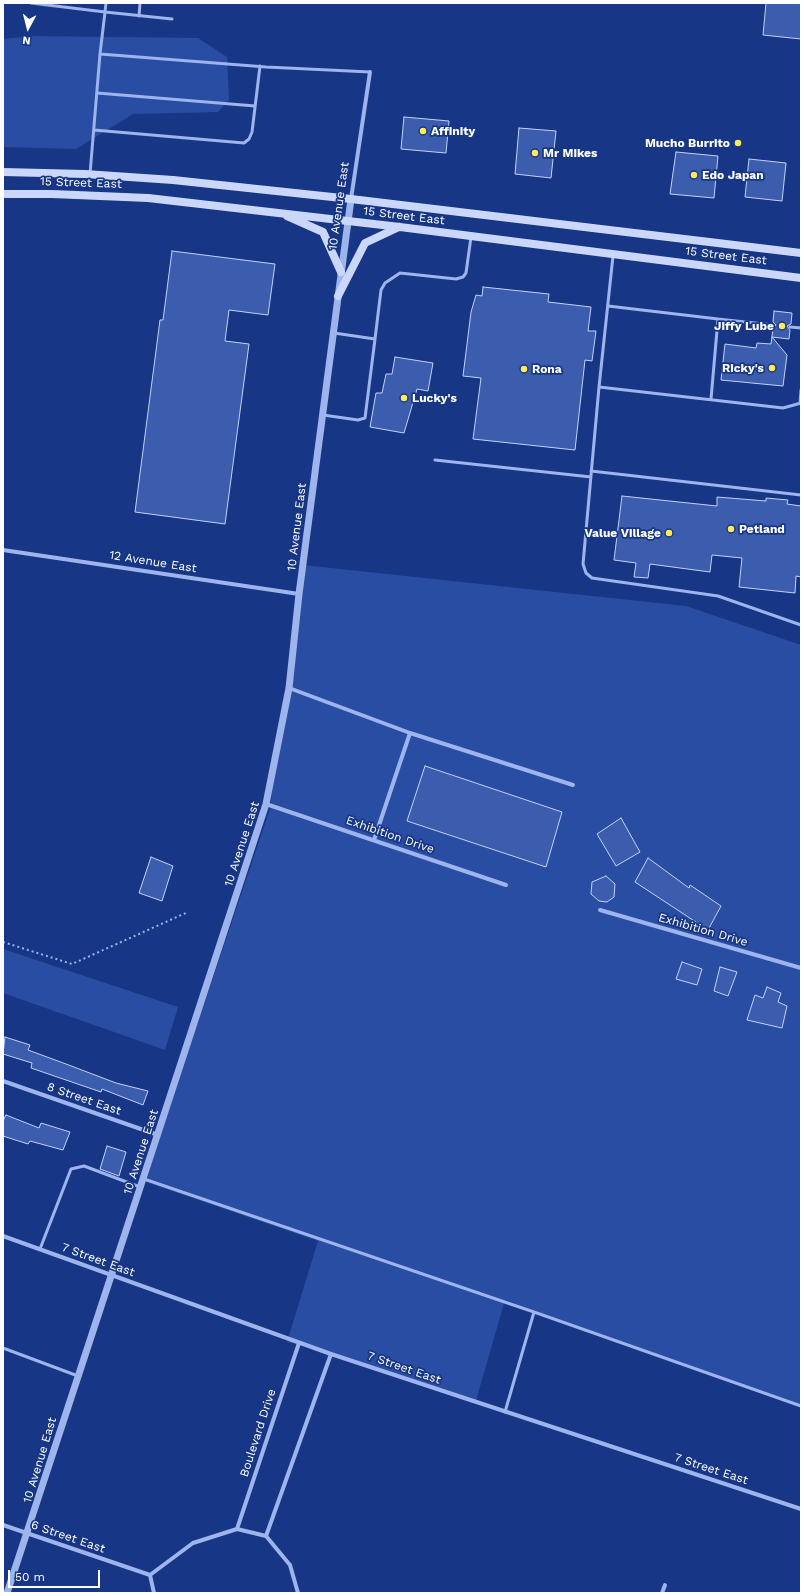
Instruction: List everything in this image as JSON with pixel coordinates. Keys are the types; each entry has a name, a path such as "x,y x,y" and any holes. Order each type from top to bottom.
{"main road":[{"name":"15 Street East","path":"3,172 173,180 351,199 801,253"},
{"name":"15 Street East","path":"3,194 52,194 148,198 279,212 801,278"},
{"path":"279,212 323,232 341,272"},
{"path":"338,296 365,243 400,227"}],"street":[{"name":"10 Avenue East","path":"7,1593 28,1534 78,1376 266,804 289,688 299,594 341,272 370,72"},
{"name":"12 Avenue East","path":"3,550 299,594"},
{"path":"289,688 410,733 573,785"},
{"path":"374,840 410,733"},
{"name":"Exhibition Drive","path":"266,804 506,885"},
{"name":"Exhibition Drive","path":"600,910 801,968"},
{"name":"8 Street East","path":"3,1081 158,1136"},
{"name":"7 Street East","path":"3,1236 331,1354 801,1509"},
{"name":"Boulevard Drive","path":"237,1529 299,1343"},
{"path":"266,1536 331,1354"},
{"name":"6 Street East","path":"3,1525 150,1575"},
{"path":"154,1593 150,1575 192,1543 237,1529 266,1536 290,1565 298,1593"},
{"path":"662,1593 665,1585"}],"lane":[{"path":"30,3 172,19"},
{"path":"65,7 66,3"},
{"path":"90,175 100,54 106,3"},
{"path":"139,16 140,3"},
{"path":"100,54 260,66 370,72"},
{"path":"94,130 244,143 249,139 252,132 260,66"},
{"path":"97,93 255,106"},
{"path":"323,415 358,420 365,418 381,290 385,284 395,276 406,272 456,279 463,277 466,273 471,236"},
{"path":"614,254 591,471 583,564 586,573 592,578 718,596 801,625"},
{"path":"608,306 773,325"},
{"path":"711,399 718,319"},
{"path":"790,327 801,328"},
{"path":"334,333 374,339"},
{"path":"599,387 783,408 800,403 801,390"},
{"path":"435,460 591,477"},
{"path":"591,471 801,495"},
{"path":"40,1249 71,1168 84,1166 141,1188"},
{"path":"144,1179 534,1312 801,1406"},
{"path":"504,1412 534,1312"},
{"path":"3,1348 78,1376"}],"path":[{"path":"3,942 72,964 188,912"}],"shaded area":[{"path":"35,36 198,38 227,57 229,100 218,112 133,114 76,149 3,147 3,39"},
{"path":"303,565 686,606 801,645 801,1406 505,1300 475,1404 302,1345 287,1342 318,1241 146,1182 159,1138 270,809"},
{"path":"3,949 178,1007 165,1050 3,993"}],"building":[{"path":"766,3 801,3 801,39 763,35"},
{"path":"404,117 449,121 446,153 401,149"},
{"name":"Mr Mikes","path":"519,128 556,131 551,178 515,174"},
{"name":"Edo Japan","path":"676,152 718,156 714,198 670,194"},
{"path":"749,159 786,163 782,201 745,197"},
{"path":"172,251 275,264 268,315 229,310 225,341 249,344 225,524 135,512 160,320 163,320"},
{"name":"Rona","path":"483,287 549,294 548,302 591,307 588,331 596,331 592,361 585,360 575,450 473,439 481,378 463,376 471,312 476,295 482,296"},
{"path":"774,311 792,313 791,324 787,326 790,330 789,339 772,337 787,355 783,386 721,380 725,344 756,348 757,343 771,344 773,328 776,325 773,322"},
{"path":"395,357 433,363 428,391 417,389 404,433 370,427 376,393 382,393 386,374 392,374"},
{"path":"622,496 717,506 717,497 766,501 766,498 788,500 787,504 801,506 801,577 796,576 795,593 739,587 742,558 712,555 710,572 650,564 648,578 634,577 636,563 614,560"},
{"path":"425,766 562,812 546,867 407,821"},
{"path":"621,818 640,852 616,866 597,834"},
{"path":"151,857 173,866 162,901 139,893"},
{"path":"648,858 689,888 690,885 721,906 708,930 635,882"},
{"path":"606,876 615,884 614,897 607,902 599,901 591,894 592,882"},
{"path":"682,962 702,969 697,985 676,979"},
{"path":"720,967 737,972 728,996 714,991"},
{"path":"767,987 781,993 778,1002 787,1006 782,1028 747,1020 755,995 763,998"},
{"path":"5,1037 30,1045 28,1050 116,1083 148,1091 143,1105 102,1089 101,1092 31,1068 32,1063 3,1054"},
{"path":"6,1115 39,1128 41,1123 70,1132 63,1150 30,1141 28,1144 3,1136 3,1121"},
{"path":"107,1146 126,1152 119,1176 100,1169"}],"place":[{"name":"Affinity","path":"423,131"},
{"name":"Mucho Burrito","path":"738,143"},
{"name":"Mr Mikes","path":"535,153"},
{"name":"Edo Japan","path":"694,175"},
{"name":"Jiffy Lube","path":"782,326"},
{"name":"Ricky's","path":"772,368"},
{"name":"Rona","path":"524,369"},
{"name":"Lucky's","path":"404,398"},
{"name":"Petland","path":"731,529"},
{"name":"Value Village","path":"669,533"}]}
